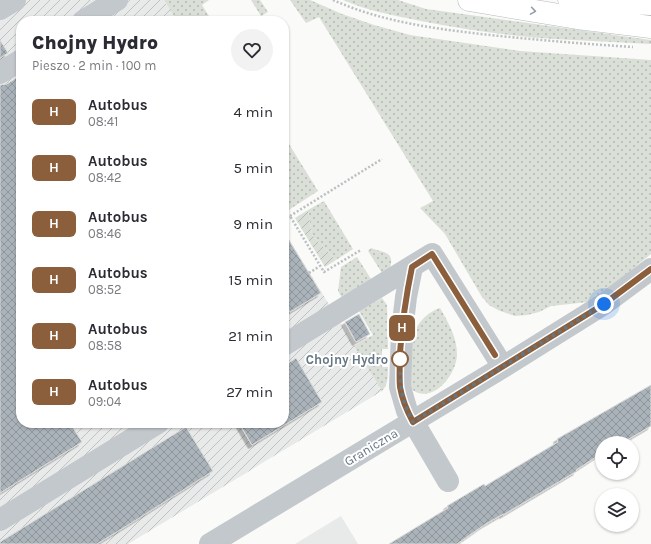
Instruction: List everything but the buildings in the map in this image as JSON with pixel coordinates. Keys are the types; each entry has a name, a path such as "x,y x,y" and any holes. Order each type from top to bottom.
{"main road":[{"path":"475,1 508,0"},
{"path":"569,0 651,4"},
{"path":"475,1 577,18 651,27"}],"street":[{"path":"0,9 15,0"},
{"path":"91,16 117,0"},
{"path":"0,73 16,63"},
{"path":"289,342 432,254 503,367"},
{"path":"412,267 406,297 402,331 400,387 402,398 413,422 448,481"},
{"name":"Graniczna","path":"210,544 503,367 604,304 651,269"},
{"path":"0,520 150,428"}],"path":[{"path":"333,0 380,17 443,30 558,42 636,48"},
{"path":"361,250 324,272 290,216 382,159"},
{"path":"309,273 320,266"}],"shaded area":[{"path":"0,0 164,0 174,16 16,16 16,428 289,428 289,239 382,391 128,544 0,544"},
{"path":"164,0 209,0 202,5 209,16 174,16"},
{"path":"251,0 260,0 268,12 261,16"},
{"path":"290,0 310,0 342,14 410,35 520,51 651,60 651,254 613,285 588,302 551,306 539,312 515,316 500,311 489,305 482,297 445,234 420,208 433,201 319,17 306,23"},
{"path":"343,0 398,0 426,9 651,40 651,44 554,39 485,32 388,14 361,7"},
{"path":"289,144 318,191 289,210"},
{"path":"324,201 353,249 336,260 312,235 308,210"},
{"path":"308,210 312,235 336,260 325,267 295,218"},
{"path":"371,248 384,252 391,258 390,268 382,273 368,251"},
{"path":"357,257 371,279 342,298 338,291 341,267"},
{"path":"382,298 387,305 388,349 382,349 382,367 388,367 388,377 387,383 382,391 354,346 373,335 359,311"},
{"path":"440,308 452,330 457,348 456,362 448,379 441,386 426,394 418,393 410,388 409,358 412,336 425,317"},
{"path":"341,516 358,544 295,544"}],"bus line":[{"name":"H","path":"495,355 432,254 412,267 406,297 402,331 400,387 402,398 413,422 604,304 651,269"}],"place":[{"name":"Chojny Hydro","path":"400,359"}],"route":[{"path":"400,359 400,387 402,398 413,422 604,304"}]}
